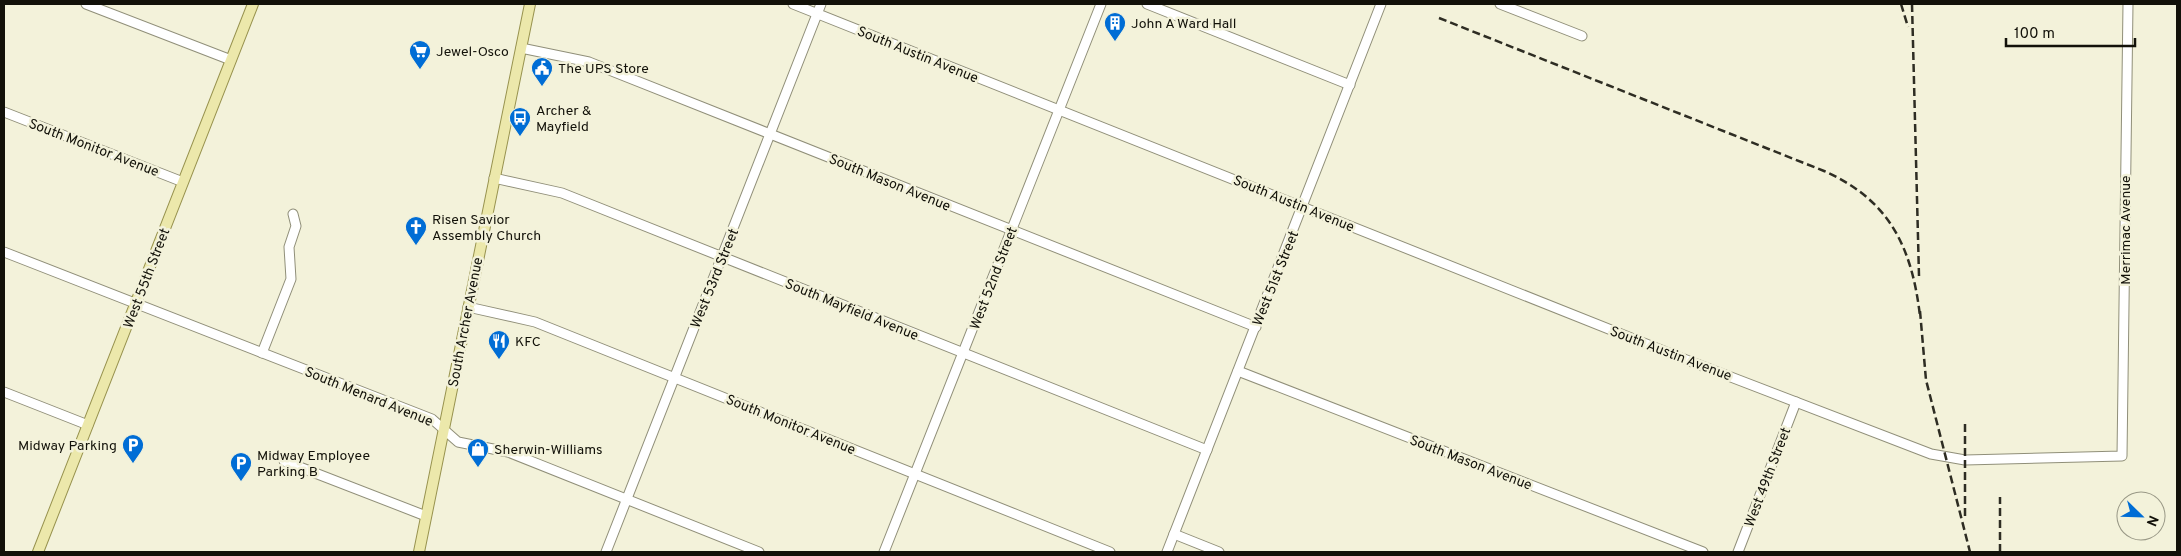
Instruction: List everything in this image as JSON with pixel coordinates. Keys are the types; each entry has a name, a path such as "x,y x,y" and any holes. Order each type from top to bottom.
{"main road":[{"name":"West 55th Street","path":"38,552 253,4"},
{"name":"South Archer Avenue","path":"419,552 530,4"}],"street":[{"path":"86,4 231,60"},
{"name":"South Austin Avenue","path":"793,4 1931,454 1945,458 1965,460 2122,456"},
{"name":"West 53rd Street","path":"606,552 821,4"},
{"name":"West 52nd Street","path":"884,552 1101,4"},
{"path":"1147,4 1350,85"},
{"name":"West 51st Street","path":"1167,552 1381,4"},
{"path":"1500,4 1582,36"},
{"name":"Merrimac Avenue","path":"2122,456 2128,4"},
{"name":"South Mason Avenue","path":"520,48 589,62 1011,232 1256,327"},
{"name":"South Monitor Avenue","path":"4,112 183,182"},
{"name":"South Mayfield Avenue","path":"494,178 562,193 1207,450"},
{"path":"262,353 291,279 289,248 296,226 293,214"},
{"name":"South Menard Avenue","path":"4,252 432,420 458,442 508,452 759,552"},
{"name":"South Monitor Avenue","path":"468,307 535,322 1110,552"},
{"name":"South Mason Avenue","path":"1238,371 1704,552"},
{"path":"4,392 88,425"},
{"name":"West 49th Street","path":"1738,552 1796,402"},
{"path":"284,461 426,516"},
{"path":"1174,534 1220,552"}],"railway":[{"path":"1901,4 1908,27"},
{"path":"1912,4 1919,276"},
{"path":"1439,18 1824,171 1847,183 1866,196 1894,229 1904,248 1911,269 1920,316"},
{"path":"1920,311 1926,380 1970,552"},
{"path":"1965,424 1965,518"},
{"path":"2000,497 2000,552"}],"place":[{"name":"John A Ward Hall","path":"1115,42"},
{"name":"Jewel-Osco","path":"420,70"},
{"name":"The UPS Store","path":"542,87"},
{"name":"Archer & Mayfield","path":"520,137"},
{"name":"Risen Savior Assembly Church","path":"416,246"},
{"name":"KFC","path":"499,360"},
{"name":"Midway Parking","path":"133,464"},
{"name":"Sherwin-Williams","path":"478,468"},
{"name":"Midway Employee Parking B","path":"241,482"}]}
